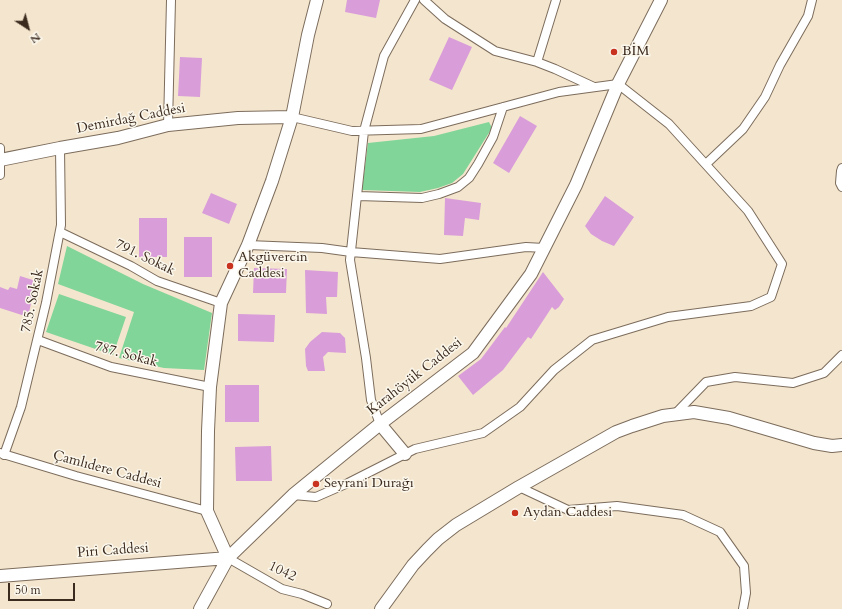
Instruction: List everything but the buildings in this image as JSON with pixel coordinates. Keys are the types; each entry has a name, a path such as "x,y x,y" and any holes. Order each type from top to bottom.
{"street":[{"path":"168,125 171,0"},
{"path":"228,558 207,511 210,387 221,303 248,245 272,180 292,117 308,35 317,0"},
{"path":"405,454 380,424 371,400 366,358 350,260 364,131 384,56 416,0"},
{"path":"424,0 445,19 495,51 537,62 594,87"},
{"path":"537,62 556,0"},
{"name":"Karahöyük Caddesi","path":"200,609 228,558 293,495 380,424 473,353 531,274 576,185 618,84 661,0"},
{"path":"706,164 743,128 765,97 780,65 808,16 812,0"},
{"path":"292,117 352,131 421,128 559,92 618,84 669,124 706,164 748,211 782,264 772,297 751,306 668,317 592,340 554,370 520,406 483,433 415,449 348,483 316,497 293,495"},
{"path":"358,196 422,198 458,187 469,178 478,164 493,137 503,107"},
{"name":"Demirdağ Caddesi","path":"0,156 118,138 168,125 238,118 292,117"},
{"name":"785. Sokak","path":"2,454 21,407 38,340 60,232 60,148"},
{"path":"0,156 0,175"},
{"path":"842,168 840,171 840,183 842,187"},
{"name":"791. Sokak","path":"60,232 131,266 157,281 221,303"},
{"path":"248,245 322,248 351,252 440,258 526,247 544,248"},
{"name":"787. Sokak","path":"38,340 111,367 210,387"},
{"path":"675,414 706,382 735,377 793,383 824,373 842,355"},
{"path":"381,609 413,566 438,539 456,525 616,432 647,420 675,414 694,412 729,418 814,443 832,446 842,445"},
{"name":"Çamlıdere Caddesi","path":"2,454 76,476 207,511"},
{"path":"519,487 568,510 617,506 683,515 720,532 744,566 746,593 743,609"},
{"name":"Piri Caddesi","path":"0,576 228,558"},
{"name":"1042","path":"228,558 282,589 302,594 328,604"}],"green space":[{"path":"489,122 492,128 463,174 452,183 420,192 362,190 368,143 434,136"},
{"path":"67,246 143,284 212,313 204,370 164,368 119,358 134,312 58,284"},
{"path":"59,294 126,317 113,355 46,332"}],"place":[{"name":"BİM","path":"614,52"},
{"name":"Akgüvercin Caddesi","path":"230,266"},
{"name":"Seyrani Durağı","path":"316,484"},
{"name":"Aydan Caddesi","path":"515,513"}]}
